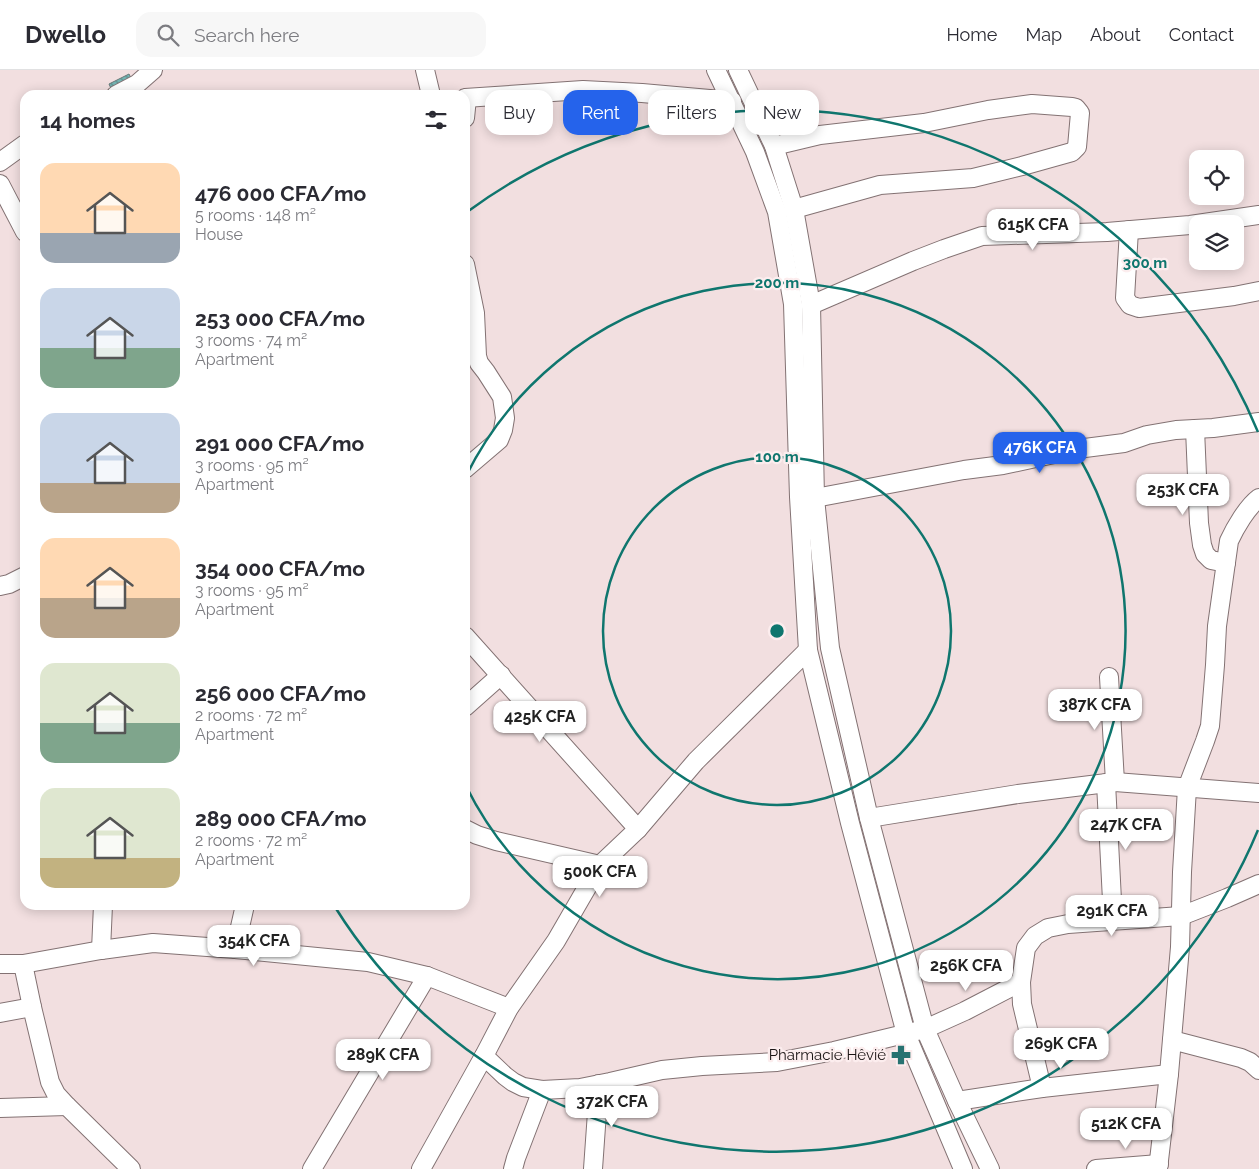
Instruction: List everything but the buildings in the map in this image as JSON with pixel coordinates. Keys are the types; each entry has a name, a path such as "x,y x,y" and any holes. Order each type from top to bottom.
{"street":[{"path":"425,70 431,90"},
{"path":"716,70 726,90"},
{"path":"738,70 774,146 794,209 811,305 815,498 830,648 869,818 925,1029 990,1169"},
{"path":"126,90 137,84 149,71"},
{"path":"470,98 583,90 648,94"},
{"path":"774,146 820,135 924,123 988,110 1032,104 1072,106 1080,113 1077,147 1072,152 973,178 880,186 794,209"},
{"path":"735,108 755,152 776,212 792,304 799,497 808,650 850,823 906,1034 963,1169"},
{"path":"0,162 20,148"},
{"path":"0,184 20,222"},
{"path":"811,305 913,261 982,236 1107,232 1190,225 1259,215"},
{"path":"1129,230 1126,298 1130,305 1138,308 1259,291"},
{"path":"470,289 475,314 479,364 502,397 505,418 499,440 470,465"},
{"path":"815,498 964,470 1003,465 1077,449 1124,443 1147,435 1176,430 1259,422"},
{"path":"1196,429 1202,545 1205,554 1211,560 1226,564"},
{"path":"1096,1169 1158,1166 1169,1074 1180,947 1187,788 1210,726 1217,626 1229,541 1233,531 1259,498"},
{"path":"0,586 10,584 20,579"},
{"path":"470,641 638,829"},
{"path":"421,1169 509,1008 556,940 600,865 638,829 696,761 808,650"},
{"path":"470,703 501,675"},
{"path":"1108,678 1113,920"},
{"path":"869,818 1018,794 1111,782 1259,793"},
{"path":"470,832 496,841 600,865"},
{"path":"1042,1088 1022,1004 1021,982 1026,948 1035,936 1048,928 1068,924 1181,916 1259,884"},
{"path":"101,950 103,910"},
{"path":"235,949 244,910"},
{"path":"0,964 23,964 154,943 235,949 368,962 427,976 509,1008"},
{"path":"23,964 50,1082 56,1094 125,1166"},
{"path":"312,1169 427,976"},
{"path":"484,1056 513,1082 523,1087 542,1090 580,1088 662,1070 777,1062 834,1051 925,1029 1021,982"},
{"path":"0,1014 32,1007"},
{"path":"1172,1040 1241,1058 1250,1062 1259,1070"},
{"path":"957,1101 1042,1088 1169,1074"},
{"path":"593,1169 599,1084"},
{"path":"513,1169 542,1090"},
{"path":"0,1108 67,1106"}],"place":[{"name":"Pharmacie Hêvié","path":"901,1055"}]}
